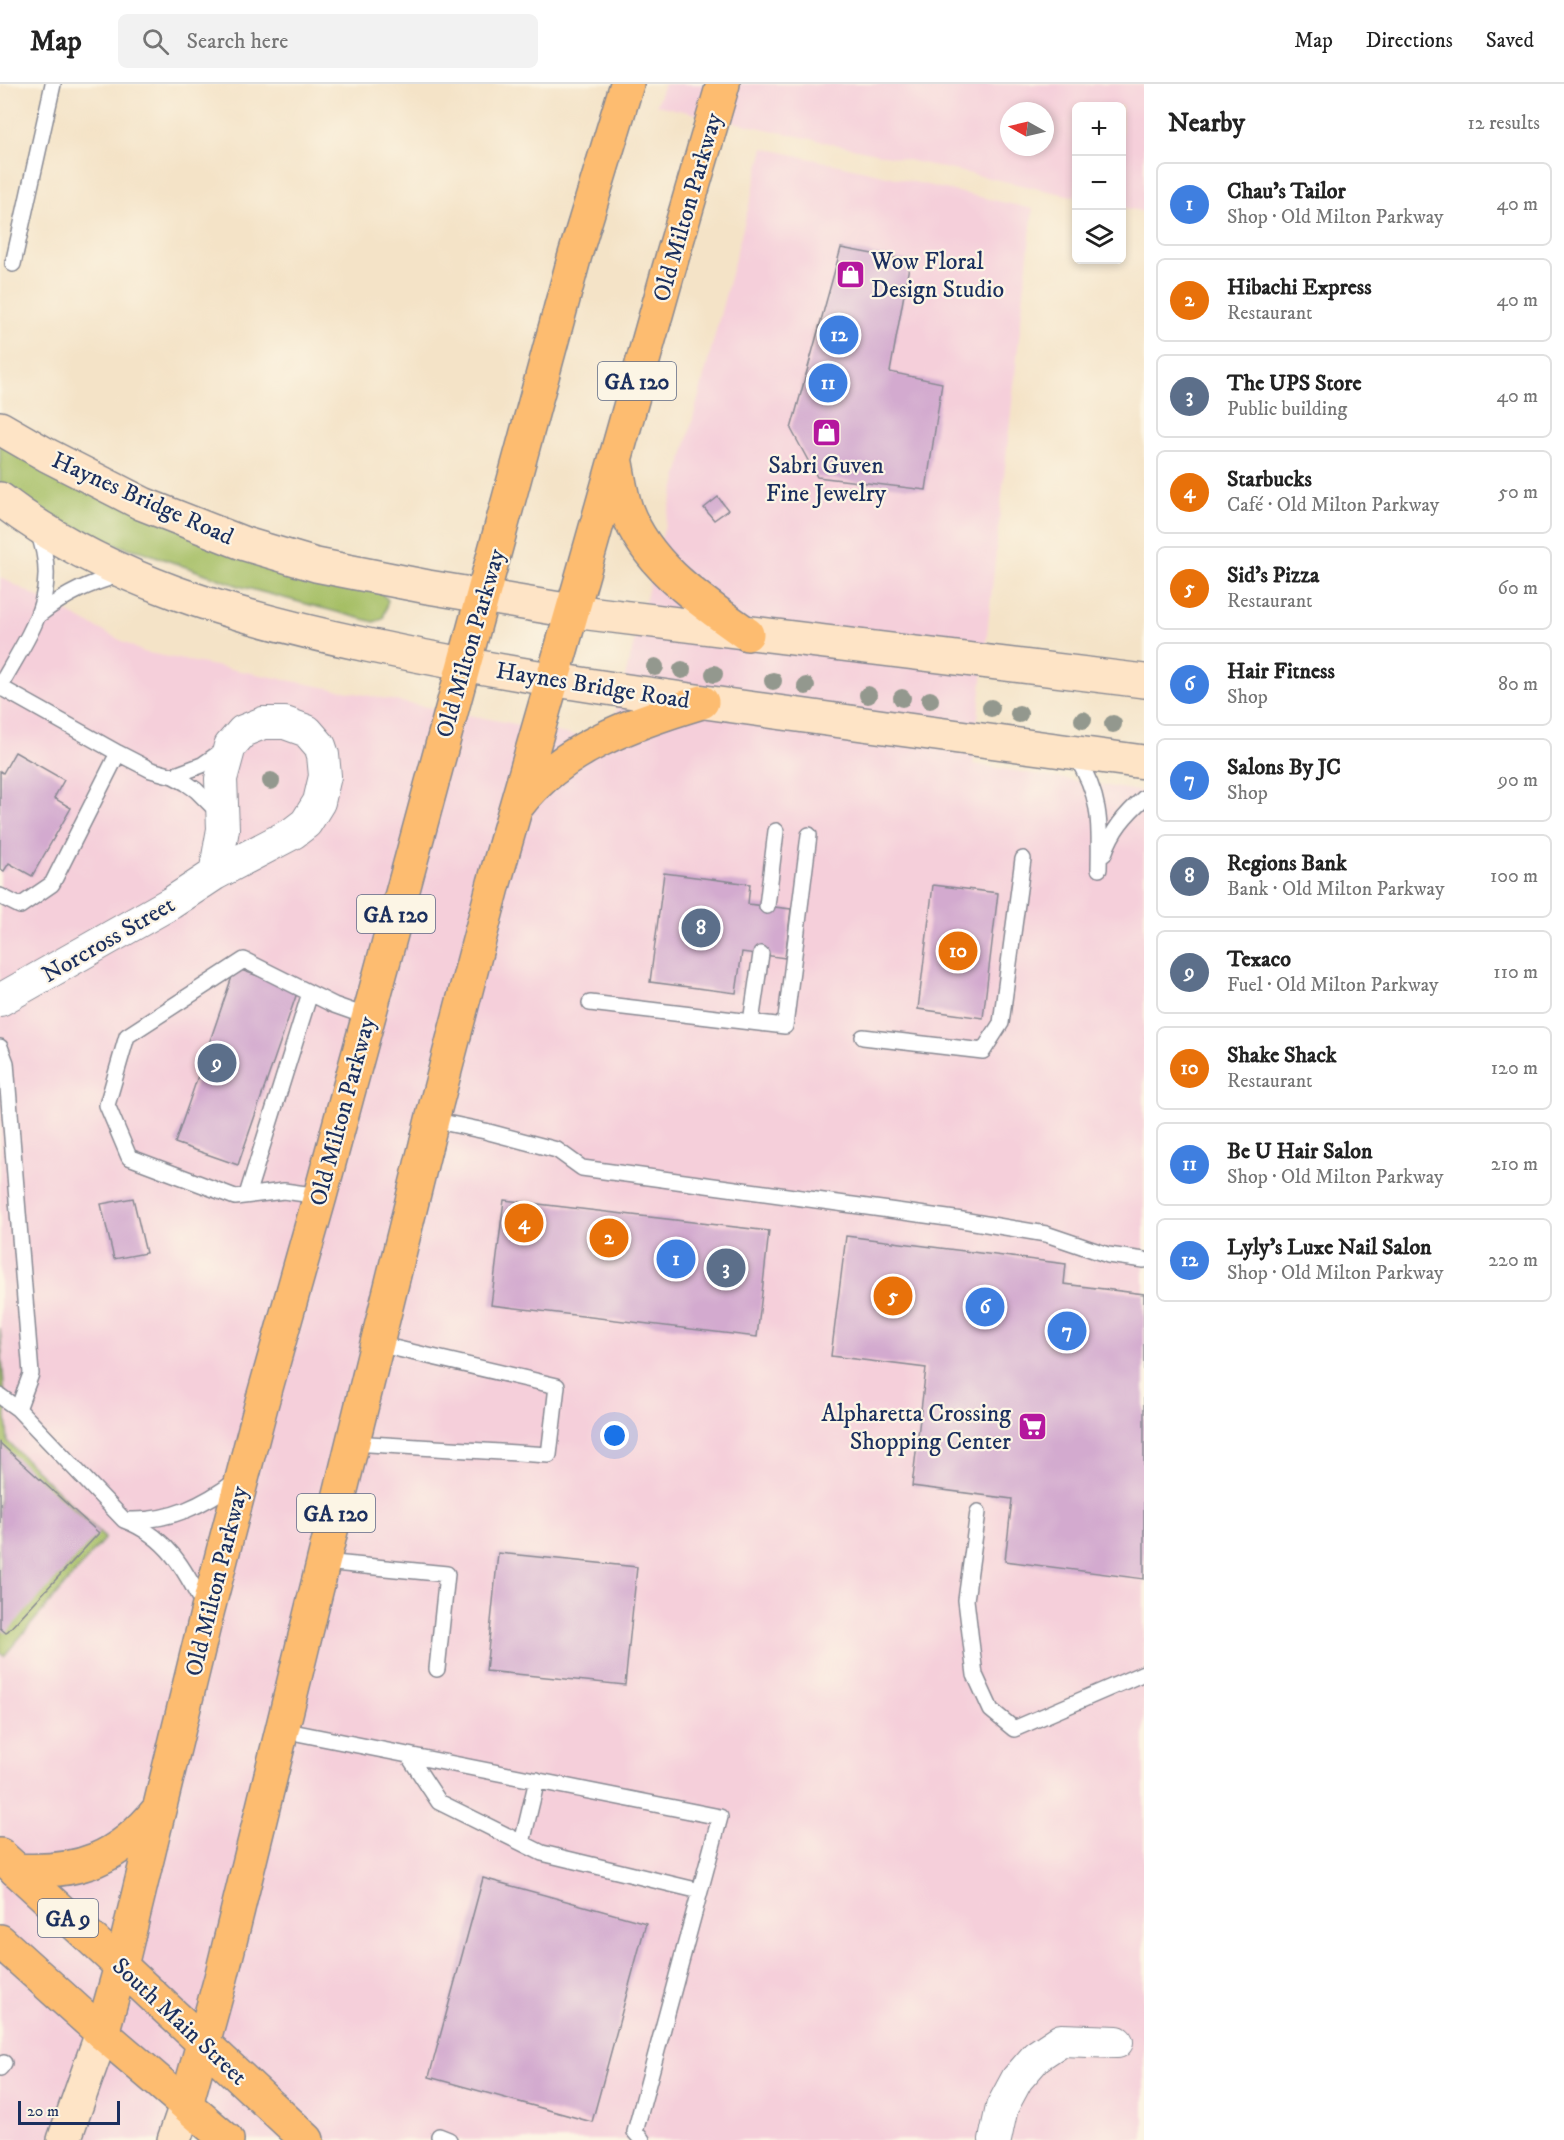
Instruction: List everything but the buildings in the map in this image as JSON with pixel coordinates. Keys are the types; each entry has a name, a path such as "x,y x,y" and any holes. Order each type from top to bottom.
{"main road":[{"name":"Old Milton Parkway","path":"64,2140 102,2033 121,1966 207,1613 243,1476 575,255 627,84"},
{"name":"Old Milton Parkway","path":"174,2140 205,2044 432,1120 514,810 723,84"},
{"name":"Haynes Bridge Road","path":"0,428 47,456 143,504 245,544 316,565 572,611 1144,681"},
{"path":"615,459 626,508 638,535 651,554 674,579 747,634"},
{"name":"Haynes Bridge Road","path":"0,499 33,523 75,548 127,573 219,608 291,629 463,664 552,679 702,702 1144,762"},
{"path":"514,810 542,779 600,741 627,726 702,702"},
{"path":"8,1862 42,1871 66,1870 89,1863 133,1837 160,1808"},
{"name":"South Main Street","path":"8,1862 307,2140"},
{"name":"GA 9","path":"0,1941 102,2033 227,2140"}],"street":[{"name":"Norcross Street","path":"0,1000 171,903 215,874 293,833 306,823 319,802 325,776 320,746 307,731 285,723 262,723 243,731 230,746"},
{"path":"215,874 223,817 221,779 230,746"},
{"path":"995,2140 1002,2107 1017,2079 1037,2056 1061,2040 1117,2042"}],"lane":[{"path":"13,264 53,84"},
{"path":"33,523 44,550 46,570 40,614 0,686 118,753 152,770 173,776 196,790 223,817"},
{"path":"40,614 60,598 81,588 127,573"},
{"path":"173,776 202,765 230,746"},
{"path":"0,896 20,906 52,884 118,753"},
{"path":"1074,753 1088,776 1097,801 1100,834 1099,868 1110,837 1123,817 1144,798"},
{"path":"767,906 776,831"},
{"path":"590,1003 785,1026 809,835"},
{"path":"863,1037 983,1051 1001,1023 1023,859"},
{"path":"751,1022 761,954"},
{"path":"320,1196 284,1191 235,1197 129,1157 107,1105 127,1036 244,960 334,1005 368,1017"},
{"path":"247,1195 310,993"},
{"path":"0,1047 6,1063 31,1374 18,1409"},
{"path":"432,1120 557,1150 582,1168 962,1220 1046,1234 1108,1255 1144,1260"},
{"path":"353,1443 549,1455 557,1386 378,1344"},
{"path":"0,1396 18,1409 124,1520 141,1527 170,1550 190,1578 207,1613"},
{"path":"124,1520 141,1521 179,1514 222,1491 243,1476"},
{"path":"978,1512 966,1600 975,1675 991,1710 1014,1729 1144,1673"},
{"path":"324,1562 447,1574 437,1669"},
{"path":"282,1730 720,1817 636,2137"},
{"path":"408,1755 439,1803 522,1844 542,1853 700,1891"},
{"path":"522,1844 537,1780"}],"shaded area":[{"path":"664,84 1144,84 1144,212 1126,208 1126,102 1072,102 1072,196 656,105"},
{"path":"764,148 1033,209 973,764 1144,792 1144,2140 0,2140 0,577 143,652 608,742"}],"green space":[{"path":"0,441 379,591 388,600 383,619 374,622 239,586 144,552 84,537 0,486"},
{"path":"0,1328 8,1442 105,1538 4,1656 0,1653"}],"place":[{"name":"Wow Floral Design Studio","path":"850,275"},
{"name":"Lyly’s Luxe Nail Salon","path":"839,335"},
{"name":"Be U Hair Salon","path":"828,383"},
{"name":"Sabri Guven Fine Jewelry","path":"826,432"},
{"name":"Regions Bank","path":"701,928"},
{"name":"Shake Shack","path":"958,951"},
{"name":"Texaco","path":"217,1063"},
{"name":"Starbucks","path":"524,1223"},
{"name":"Hibachi Express","path":"609,1238"},
{"name":"Chau’s Tailor","path":"676,1259"},
{"name":"The UPS Store","path":"726,1268"},
{"name":"Sid’s Pizza","path":"893,1296"},
{"name":"Hair Fitness","path":"985,1307"},
{"name":"Salons By JC","path":"1067,1331"},
{"name":"Alpharetta Crossing Shopping Center","path":"1032,1427"}]}
